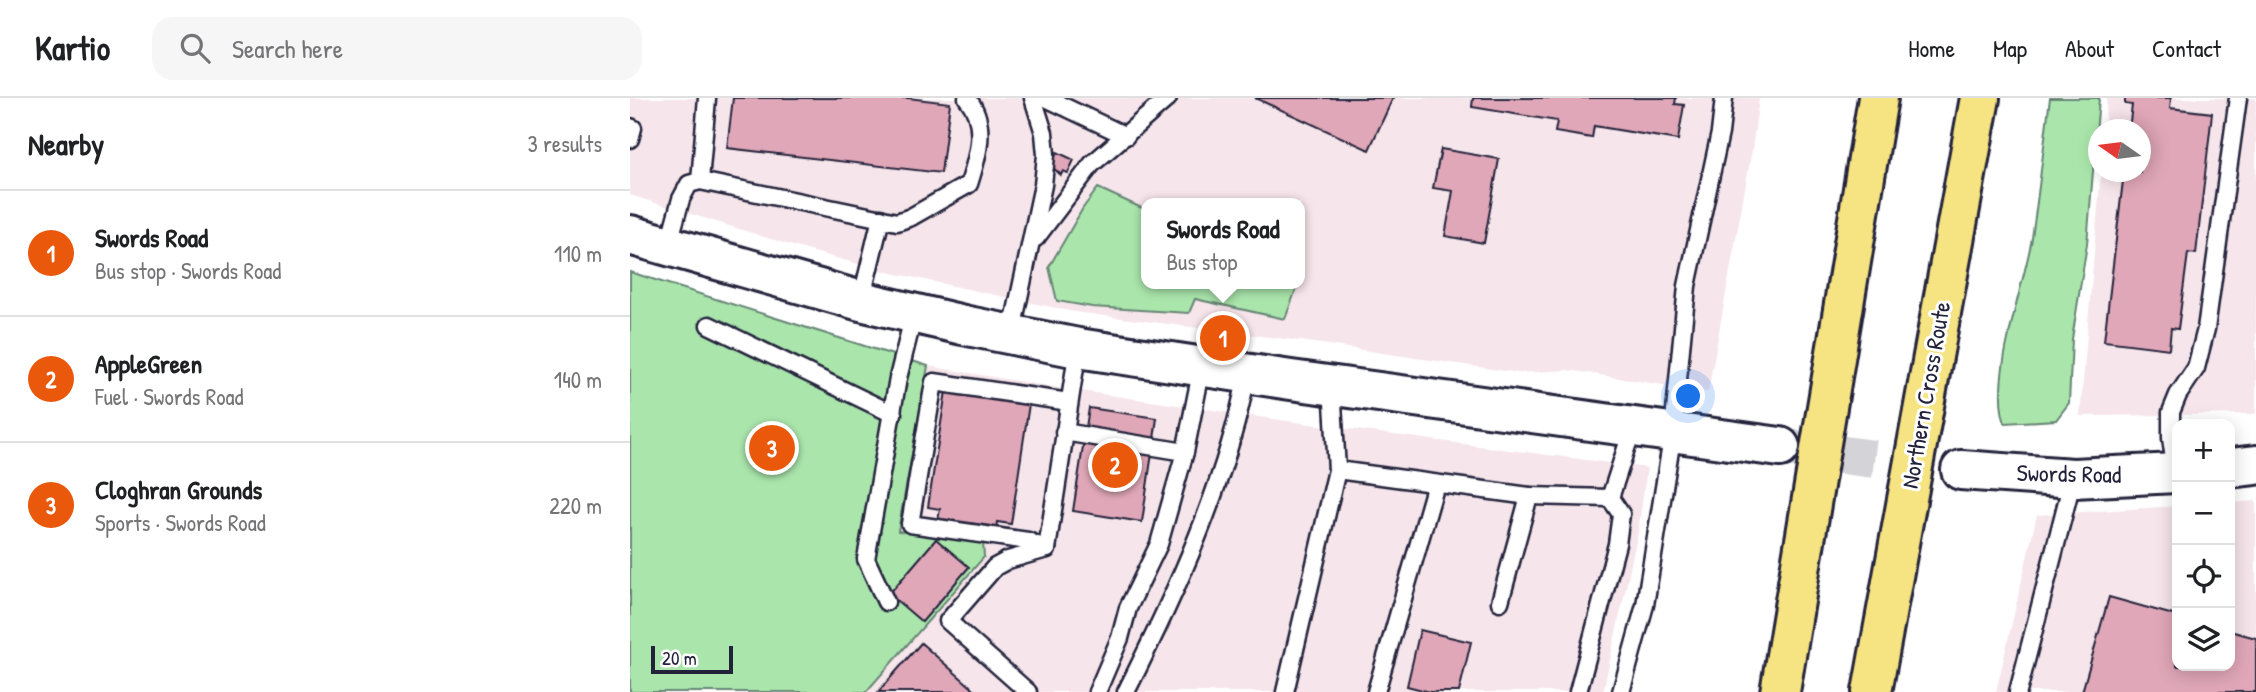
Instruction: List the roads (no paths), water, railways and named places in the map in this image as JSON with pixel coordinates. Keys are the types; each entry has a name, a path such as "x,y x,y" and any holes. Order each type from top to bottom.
{"highway":[{"path":"1780,692 1878,98"},
{"path":"1828,408 1887,98"},
{"name":"Northern Cross Route","path":"1872,692 1980,98"}],"main road":[{"path":"630,235 861,301 1078,348 1332,386 1780,447"},
{"path":"2235,467 2256,465"},
{"name":"Swords Road","path":"1961,470 2073,478 2172,473"}],"lane":[{"path":"700,181 707,98"},
{"path":"668,246 681,199 690,184 700,181 897,222 903,220 969,184 977,154 979,127 978,113 967,98"},
{"path":"1011,335 1032,244 1046,155 1044,132 1033,98"},
{"path":"1046,98 1126,136"},
{"path":"1032,244 1092,163 1168,98"},
{"path":"1621,692 1644,605 1673,432 1687,286 1720,133 1724,98"},
{"path":"2172,445 2171,412 2178,395 2196,368 2206,330 2238,98"},
{"path":"630,127 633,128 630,139"},
{"path":"861,301 881,218"},
{"path":"886,602 866,559 898,378 914,314"},
{"path":"709,325 893,414"},
{"path":"1047,549 1078,348"},
{"path":"1097,692 1120,638 1128,608 1159,544 1185,452 1202,367"},
{"path":"1126,692 1168,607 1191,550 1232,436 1247,374"},
{"path":"1047,549 1028,541 910,524 934,382 1069,402"},
{"path":"1285,692 1338,470 1332,386"},
{"path":"1610,498 1633,428"},
{"path":"1064,432 1185,452"},
{"path":"1338,470 1529,496 1610,498"},
{"path":"2018,692 2073,478"},
{"path":"1376,692 1436,484"},
{"path":"1500,602 1529,496"},
{"path":"1578,692 1617,544 1621,514 1610,498"},
{"path":"1028,692 948,621 995,567 1008,560 1047,549"}],"tunnel":[{"path":"1780,447 1961,470"}],"place":[{"name":"Swords Road","path":"1223,338"},
{"name":"Cloghran Grounds","path":"772,448"},
{"name":"AppleGreen","path":"1115,465"}]}
